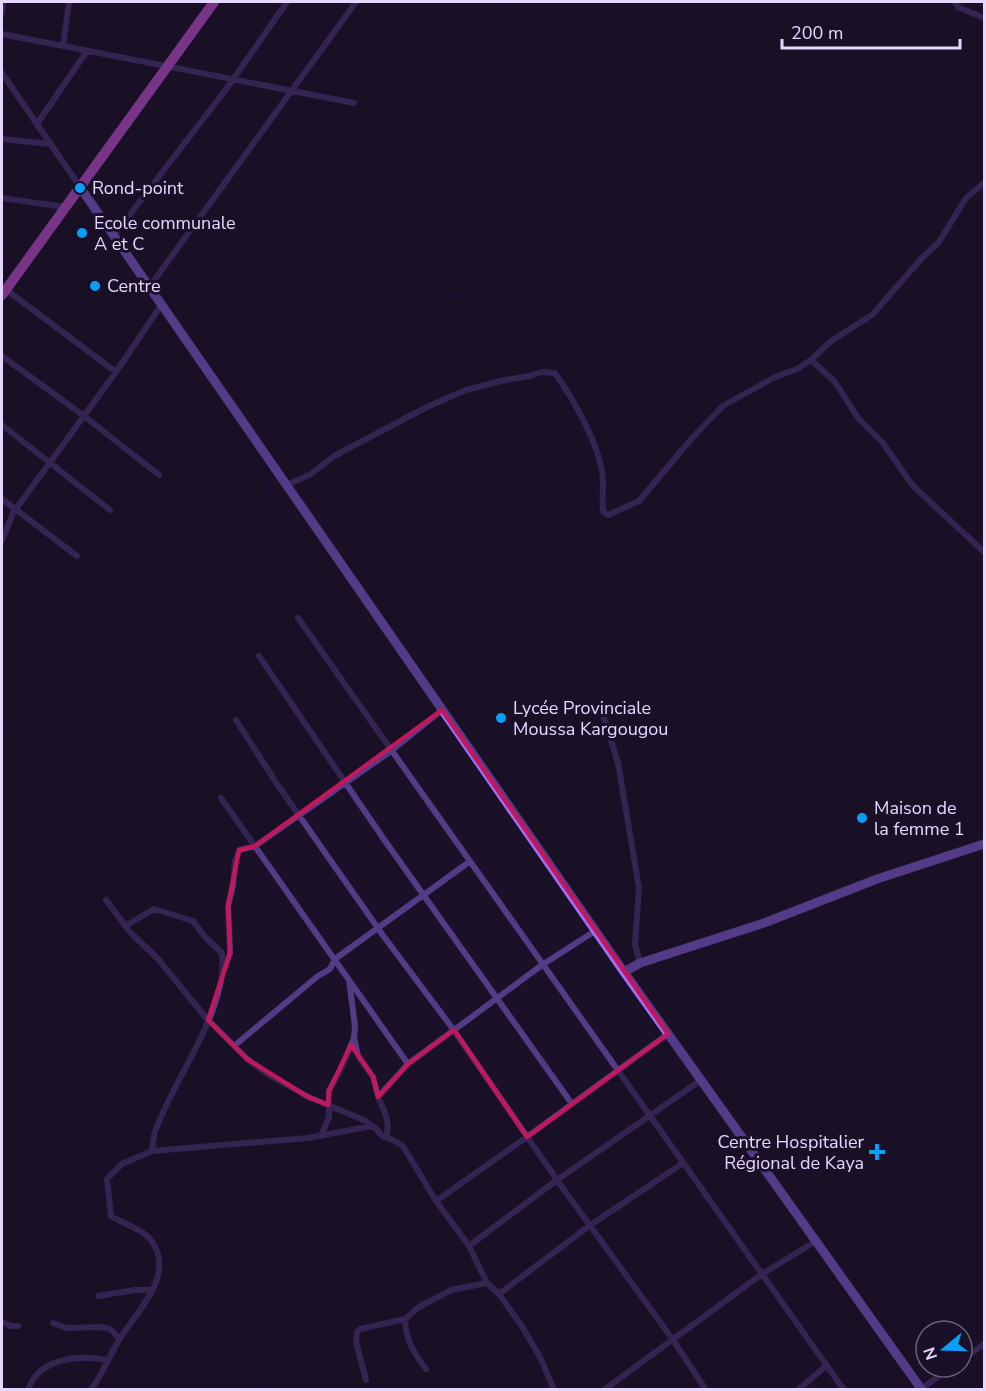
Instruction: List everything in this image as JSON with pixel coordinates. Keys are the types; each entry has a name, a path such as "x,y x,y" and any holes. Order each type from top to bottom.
{"main road":[{"path":"3,291 66,207 165,66 214,2"},
{"path":"80,187 595,931 922,1389"},
{"path":"624,972 640,963 764,923 877,879 984,844"}],"street":[{"path":"2,13 3,2"},
{"path":"63,46 69,2"},
{"path":"114,235 233,80 287,2"},
{"path":"150,286 356,2"},
{"path":"955,2 958,6 984,18"},
{"path":"2,34 354,104"},
{"path":"36,124 87,51"},
{"path":"2,73 80,187"},
{"path":"2,139 50,144"},
{"path":"287,485 311,474 334,456 425,408 466,390 542,372 555,373 580,413 597,457 603,482 601,500 603,511 608,515 615,513 639,501 693,436 723,406 773,378 812,360 831,341 876,310 893,288 939,242 966,198 984,183"},
{"path":"2,198 66,207"},
{"path":"3,291 116,372"},
{"path":"2,540 15,509 116,372 162,304"},
{"path":"2,356 159,475"},
{"path":"812,360 835,382 858,418 883,443 912,485 984,552"},
{"path":"2,425 110,510"},
{"path":"2,499 77,556"},
{"path":"298,618 844,1389"},
{"path":"259,656 345,783 572,1104"},
{"path":"152,1151 155,1130 219,993 230,953 228,906 234,885 235,861 239,850 255,846 391,751 442,710"},
{"path":"603,715 618,764 639,888 635,944 640,963"},
{"path":"236,720 378,928 454,1030 589,1226 706,1389"},
{"path":"221,798 408,1064"},
{"path":"234,1046 318,976 330,969 335,959 469,862"},
{"path":"106,900 125,926 158,959 208,1020 247,1059 267,1074 308,1098 364,1120 382,1136 403,1146 436,1201 469,1246 487,1283 499,1294 536,1349 554,1389"},
{"path":"125,926 154,909 193,921 205,937 222,953 224,969"},
{"path":"378,1097 408,1064 542,965 595,931"},
{"path":"321,1136 329,1117 329,1091 354,1037 355,1026 349,979"},
{"path":"436,1201 668,1034"},
{"path":"354,1037 358,1056 373,1077 385,1113 389,1130 386,1137"},
{"path":"469,1246 557,1180 701,1080"},
{"path":"91,1389 120,1339 146,1304 160,1267 153,1243 139,1229 111,1216 107,1179 122,1164 152,1151 321,1136 372,1126"},
{"path":"499,1294 589,1226 683,1163"},
{"path":"604,1389 762,1274 816,1241"},
{"path":"366,1380 356,1342 357,1332 360,1329 405,1319 418,1307 451,1290 487,1283"},
{"path":"98,1296 135,1290 153,1290"},
{"path":"405,1319 406,1336 413,1352 426,1369"},
{"path":"2,1322 18,1326"},
{"path":"53,1323 67,1328 110,1329 120,1339"},
{"path":"28,1389 32,1379 49,1365 69,1358 88,1357 108,1360"},
{"path":"798,1389 826,1365"},
{"path":"922,1389 936,1379"}],"highlighted area":[{"path":"442,710 668,1034 527,1137 454,1030 408,1064 378,1097 373,1077 351,1045 329,1091 328,1105 308,1097 247,1059 208,1020 230,953 228,906 239,850 255,846"}],"waterway":[{"path":"272,459 279,450 312,432 335,403 361,385 382,360 391,339 399,333 417,307 470,291 484,284 502,262 513,237 510,232 495,223 487,214 482,203 488,168 493,106 503,66 496,2"},
{"path":"470,291 515,328 525,352 541,371"},
{"path":"544,374 564,398 574,417 569,427 579,460 590,477 614,581 637,624 646,631 660,653 665,678 705,756 711,802 741,820 753,840 763,919"},
{"path":"2,738 38,724 62,698 145,597 197,502 237,473 268,463"},
{"path":"106,1196 72,1170 90,1126 89,1109 92,1090 115,1045 104,1017 83,998 72,967 67,910 68,886 81,839 93,828 107,792 120,775 122,758 141,736 149,722 174,704 224,629 240,596 246,573 263,530 271,485 271,470"},
{"path":"753,1038 764,997 772,948 771,935 767,926"},
{"path":"112,1200 187,1250 207,1278 239,1337 273,1390"}],"place":[{"name":"Rond-point","path":"80,188"},
{"name":"Ecole communale A et C","path":"82,233"},
{"name":"Centre","path":"95,286"},
{"name":"Lycée Provinciale Moussa Kargougou","path":"501,718"},
{"name":"Maison de la femme 1","path":"862,818"},
{"name":"Centre Hospitalier Régional de Kaya","path":"877,1152"}]}
